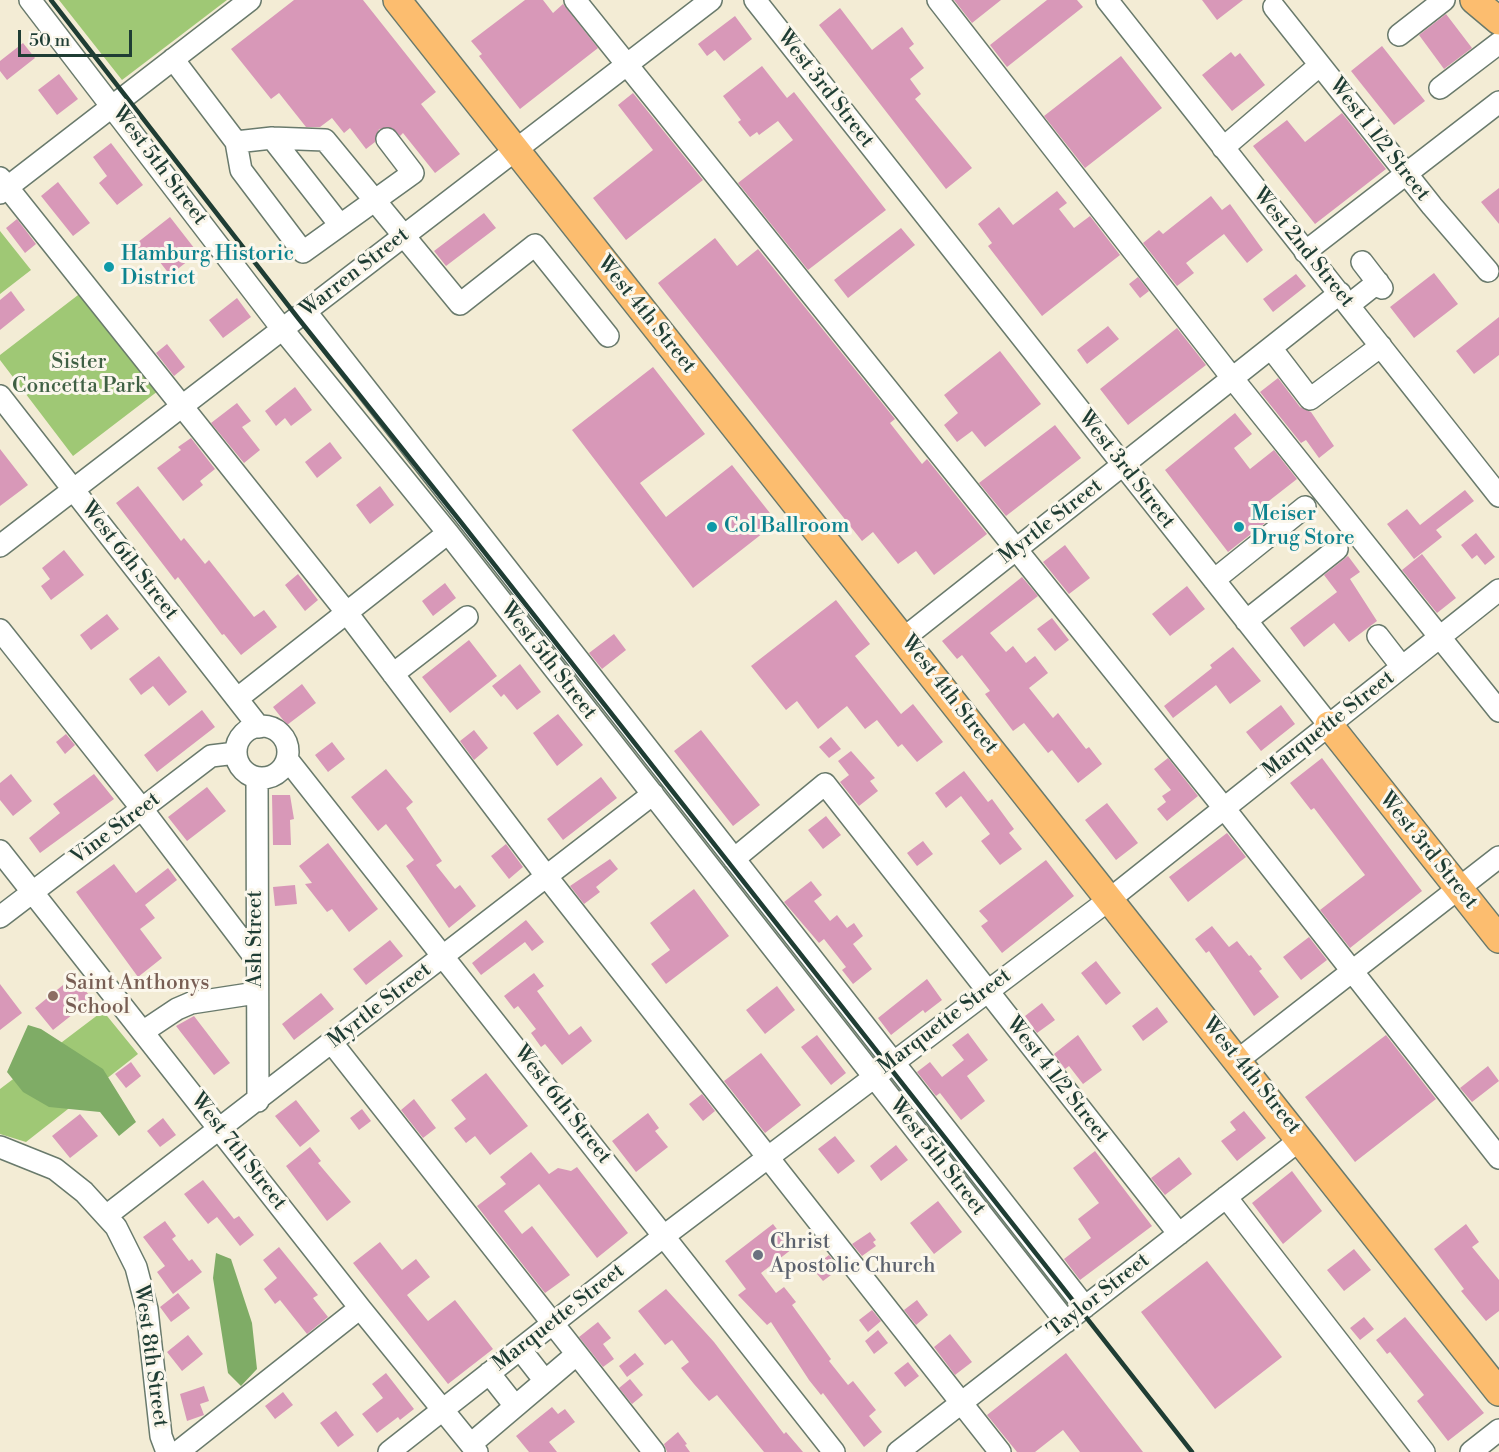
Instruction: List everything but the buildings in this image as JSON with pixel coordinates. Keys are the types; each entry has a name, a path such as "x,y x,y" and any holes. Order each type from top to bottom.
{"main road":[{"name":"West 4th Street","path":"397,0 1499,1392"},
{"path":"1474,0 1499,21"},
{"name":"West 3rd Street","path":"1329,725 1499,939"}],"street":[{"name":"West 5th Street","path":"30,0 113,105 283,330 448,533 1066,1322"},
{"path":"250,0 113,105 2,186 347,613 547,877 1000,1452"},
{"path":"575,0 1015,551 1224,808 1499,1158"},
{"name":"Warren Street","path":"0,546 711,0"},
{"name":"West 3rd Street","path":"755,0 1329,725"},
{"path":"938,0 1233,379 1499,711"},
{"name":"West 2nd Street","path":"1107,0 1499,496"},
{"path":"1399,35 1444,0"},
{"name":"West 1 1/2 Street","path":"1274,7 1406,174 1488,270"},
{"path":"1440,88 1499,43"},
{"path":"173,59 236,142 241,170 303,252 413,172 387,139"},
{"path":"1223,148 1320,65"},
{"path":"1305,252 1499,102"},
{"path":"236,142 272,138 325,140 405,234 460,304 536,245 608,336"},
{"path":"272,138 340,225"},
{"name":"Myrtle Street","path":"904,638 1271,348 1344,299 1380,285 1362,262"},
{"path":"306,312 1085,1307"},
{"path":"1271,348 1310,399 1381,346"},
{"name":"West 6th Street","path":"0,396 259,727"},
{"path":"1214,580 1305,507"},
{"path":"238,698 448,533"},
{"path":"1246,621 1337,549"},
{"name":"Marquette Street","path":"389,1452 664,1236 891,1062 1110,899 1499,590"},
{"path":"393,674 467,617"},
{"path":"0,630 142,809 256,959"},
{"path":"1378,636 1402,667"},
{"path":"259,727 279,732 288,747 287,759 281,771 274,776 257,778 242,769 236,753 241,737 247,731 259,727"},
{"name":"Vine Street","path":"0,917 211,756 236,753"},
{"name":"West 6th Street","path":"287,759 445,956 834,1452"},
{"name":"Ash Street","path":"257,778 258,1101"},
{"name":"West 4 1/2 Street","path":"734,859 825,784 1179,1234"},
{"name":"Myrtle Street","path":"106,1216 653,794"},
{"name":"West 7th Street","path":"0,851 360,1308 474,1448"},
{"path":"1238,1060 1499,857"},
{"path":"144,1031 191,1003 256,993"},
{"path":"332,1043 654,1452"},
{"name":"Taylor Street","path":"898,1452 1301,1139"},
{"name":"West 8th Street","path":"0,1147 55,1169 84,1192 116,1227 136,1267 147,1308 161,1436 167,1452"},
{"path":"1226,1197 1424,1452"},
{"path":"178,1452 360,1308"},
{"path":"520,1349 545,1381"},
{"path":"474,1448 515,1406 578,1354"},
{"path":"489,1373 515,1406"},
{"path":"1471,1452 1499,1430"}],"green space":[{"path":"59,0 227,0 122,80"},
{"path":"0,231 31,270 0,294"},
{"name":"Sister Concetta Park","path":"82,292 158,391 73,456 0,360 0,355"},
{"path":"103,1011 138,1054 26,1142 0,1134 0,1089"},
{"path":"28,1025 41,1029 103,1069 136,1122 119,1136 100,1112 49,1107 23,1092 7,1072"},
{"path":"216,1253 231,1259 252,1323 257,1369 241,1386 228,1373 213,1278"}],"railway":[{"path":"51,0 298,318 1192,1452"}],"place":[{"name":"Hamburg Historic District","path":"109,267"},
{"name":"Col Ballroom","path":"712,527"},
{"name":"Meiser Drug Store","path":"1239,527"},
{"name":"Saint Anthonys School","path":"53,996"},
{"name":"Christ Apostolic Church","path":"758,1255"}]}
